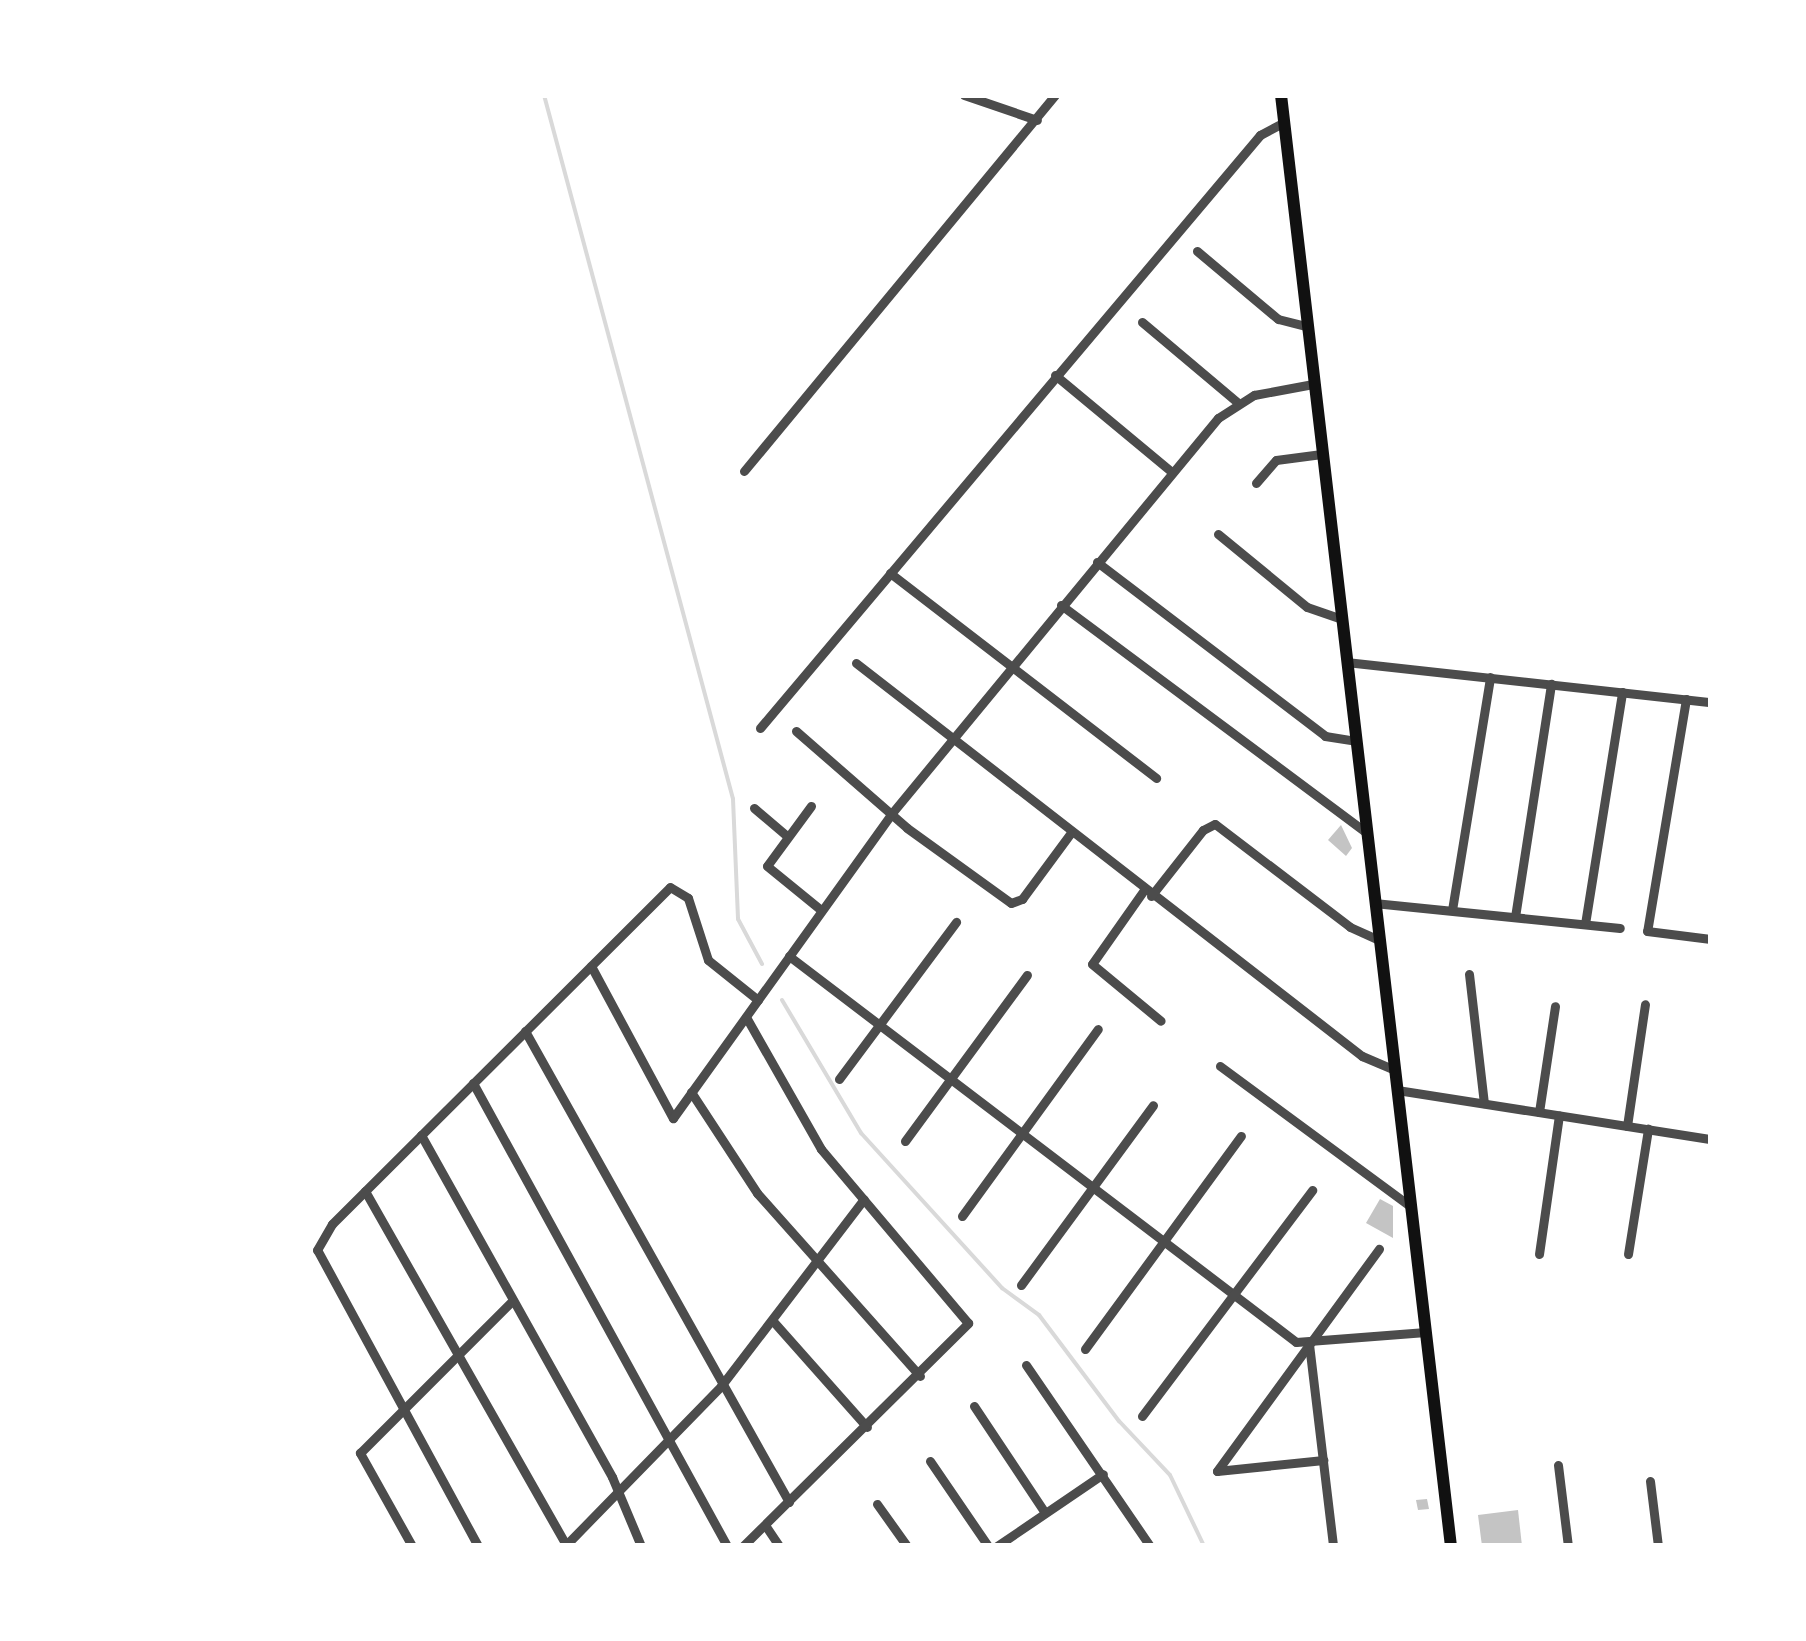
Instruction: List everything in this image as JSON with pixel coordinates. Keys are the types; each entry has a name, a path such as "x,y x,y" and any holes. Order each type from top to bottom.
{"main road":[{"path":"1280,95 1451,1546"}],"street":[{"path":"964,95 1037,120"},
{"path":"744,471 1056,95"},
{"path":"760,728 1260,134 1283,123"},
{"path":"1198,251 1278,319 1306,326"},
{"path":"1142,322 1236,402"},
{"path":"1055,375 1172,472"},
{"path":"590,966 672,1118 892,813 1172,472 1236,402 1314,384"},
{"path":"1256,483 1276,460 1322,454"},
{"path":"1218,534 1307,607 1341,619"},
{"path":"1096,562 1325,736 1356,742"},
{"path":"890,573 1156,778"},
{"path":"1061,605 1366,832"},
{"path":"1345,662 1711,702"},
{"path":"856,663 950,742 1362,1056 1394,1070"},
{"path":"1452,910 1490,677"},
{"path":"1516,917 1551,684"},
{"path":"1584,924 1622,692"},
{"path":"1686,699 1648,932 1711,939"},
{"path":"796,731 892,813 1015,904 1070,834"},
{"path":"811,806 767,866 820,910"},
{"path":"754,808 787,836"},
{"path":"1161,1020 1092,964 1202,830 1215,824 1350,927 1379,940"},
{"path":"478,1546 317,1250 332,1224 365,1190 675,886 688,898 708,960 758,1000"},
{"path":"1373,903 1620,928"},
{"path":"839,1079 956,922"},
{"path":"789,956 1292,1340 1309,1344 1426,1332"},
{"path":"1469,974 1484,1103"},
{"path":"905,1142 1027,976"},
{"path":"1627,1126 1646,1004"},
{"path":"1538,1112 1555,1006"},
{"path":"743,1546 920,1376 968,1323 816,1142 746,1017"},
{"path":"962,1216 1098,1029"},
{"path":"525,1031 789,1502"},
{"path":"1220,1066 1411,1207"},
{"path":"474,1083 727,1546"},
{"path":"1397,1090 1711,1139"},
{"path":"691,1092 757,1193 920,1376"},
{"path":"1021,1284 1153,1106"},
{"path":"1539,1254 1559,1115"},
{"path":"1628,1254 1648,1129"},
{"path":"421,1135 513,1300 641,1546"},
{"path":"1084,1349 1241,1136"},
{"path":"365,1190 566,1546 721,1386 864,1199"},
{"path":"1142,1416 1312,1190"},
{"path":"1323,1460 1217,1471 1379,1250"},
{"path":"412,1546 360,1453 513,1300"},
{"path":"772,1320 867,1427"},
{"path":"1309,1344 1332,1546"},
{"path":"1026,1365 1150,1546"},
{"path":"974,1406 1045,1513"},
{"path":"930,1460 988,1546"},
{"path":"1558,1465 1568,1546"},
{"path":"997,1546 1103,1474"},
{"path":"1650,1481 1658,1546"},
{"path":"877,1504 906,1546"},
{"path":"765,1525 780,1546"}],"building":[{"path":"1341,825 1352,848 1346,856 1328,840"},
{"path":"1380,1199 1393,1206 1393,1238 1366,1223"},
{"path":"1427,1499 1429,1509 1418,1510 1416,1500"},
{"path":"1518,1510 1522,1546 1482,1546 1478,1515"}],"waterway":[{"path":"544,95 733,799 738,919 762,964"},
{"path":"782,1000 861,1133 1002,1288 1039,1315 1119,1421 1170,1475 1204,1546"}]}
